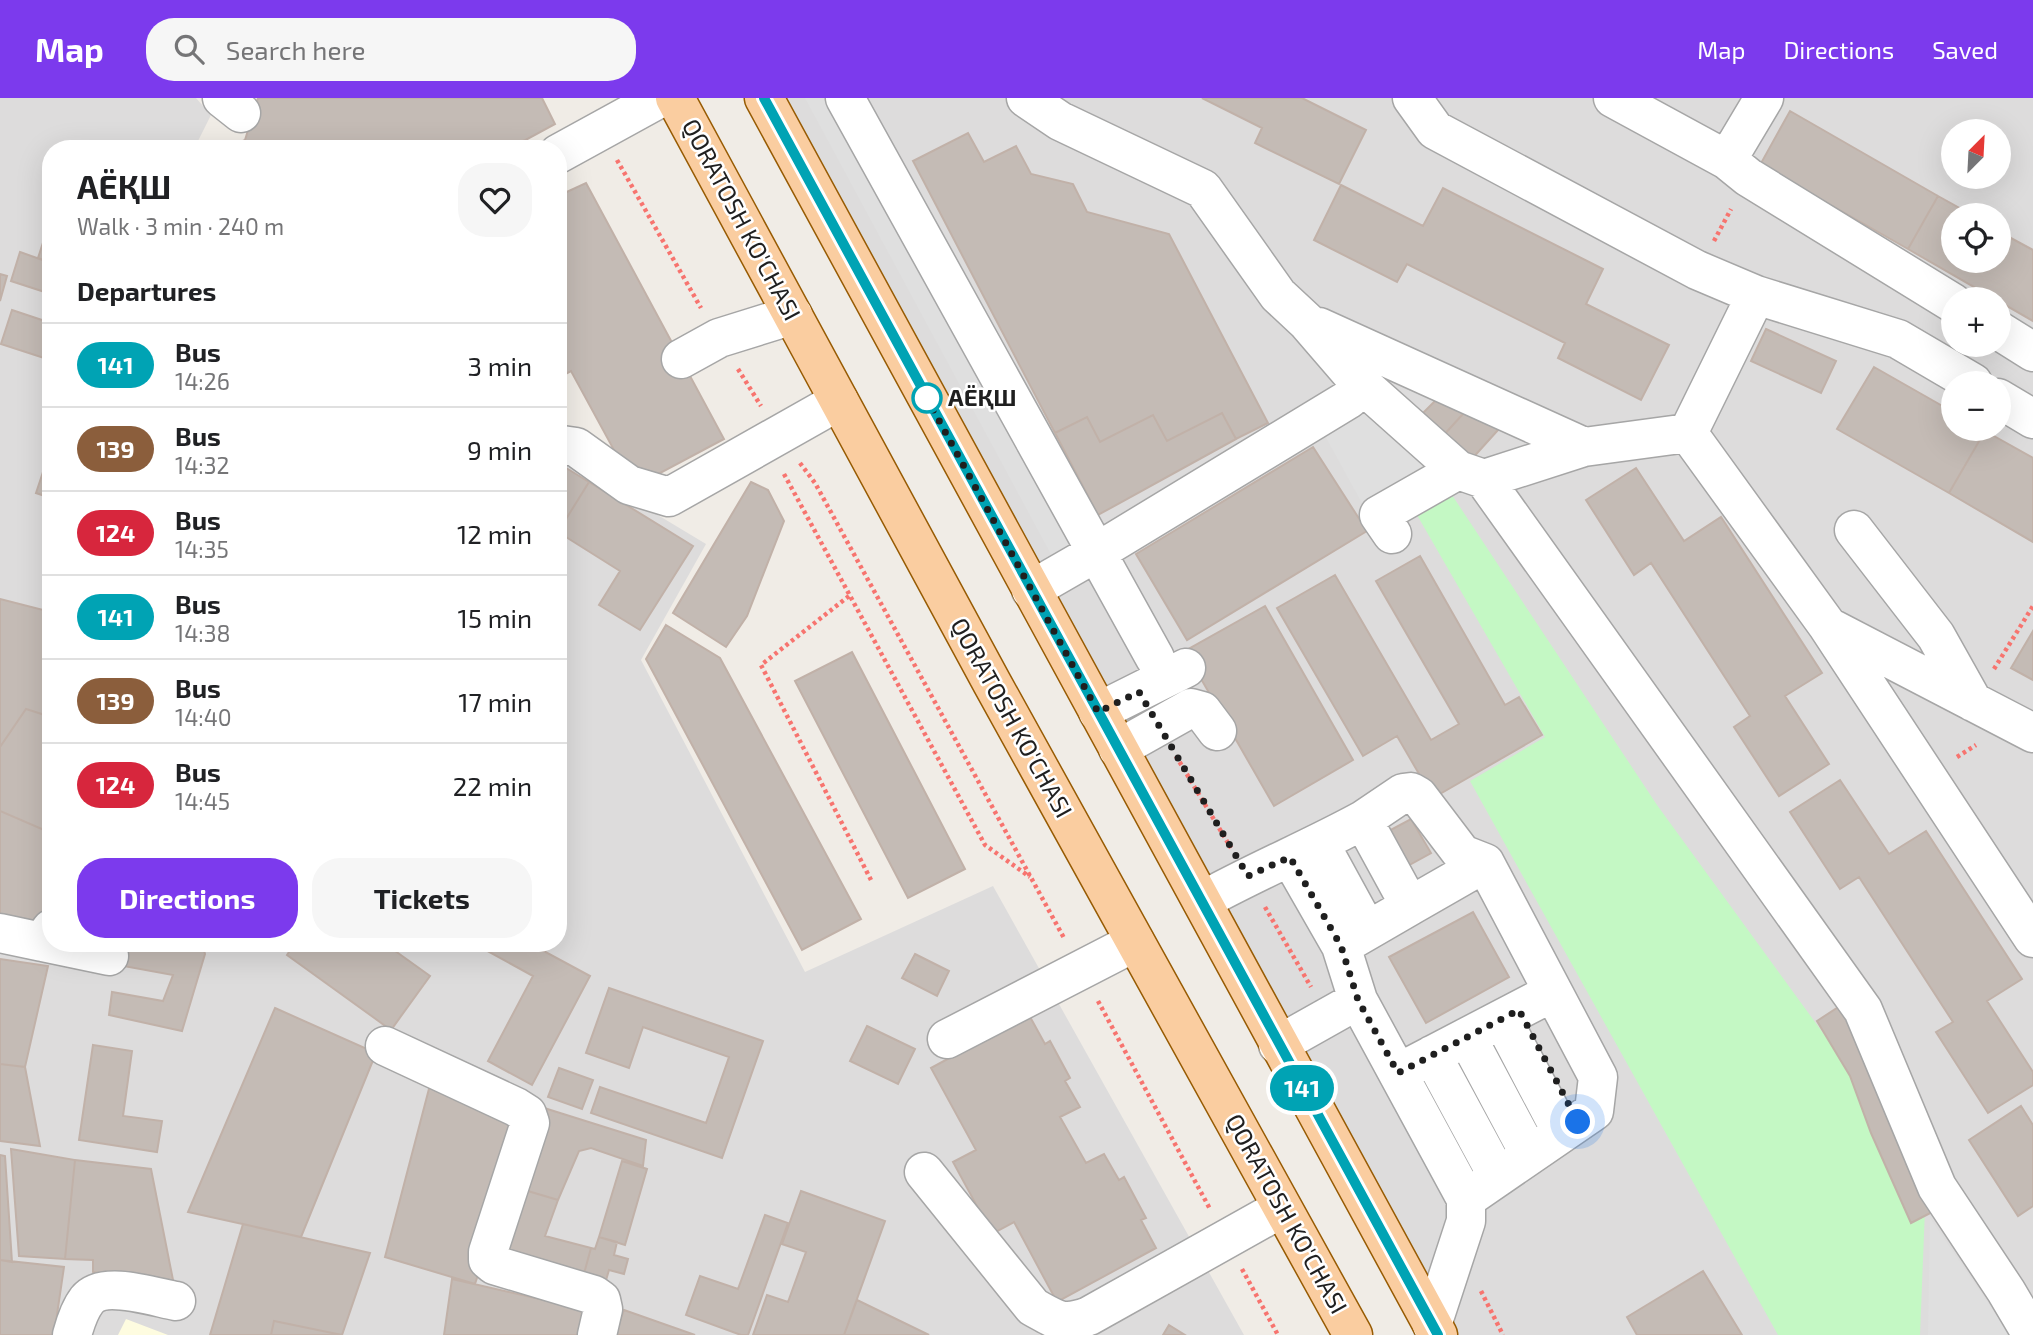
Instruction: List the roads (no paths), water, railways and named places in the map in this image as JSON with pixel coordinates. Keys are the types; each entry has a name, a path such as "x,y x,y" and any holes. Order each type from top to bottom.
{"main road":[{"name":"QORATOSH KO'CHASI","path":"675,98 1135,942 1353,1335"},
{"path":"764,98 1435,1330"}],"street":[{"path":"567,149 660,98"},
{"path":"845,98 1097,552 1171,663 1098,712"},
{"path":"1026,98 1060,121 1203,189 1279,295 1307,322 1357,380 1471,475 1863,1010 1937,1186 2032,1335"},
{"path":"1412,98 1435,130 1698,270 1756,295 1898,339 1953,371"},
{"path":"1613,98 1727,160 1748,177 1941,296"},
{"path":"1727,160 1764,98"},
{"path":"1688,433 1756,295"},
{"path":"681,359 719,338 793,315"},
{"path":"1307,322 1584,447"},
{"path":"2011,338 2033,352"},
{"path":"1031,590 1349,399"},
{"path":"567,446 576,447 629,485 669,496 839,401"},
{"path":"2011,406 2033,419"},
{"path":"1392,534 1379,515 1471,475 1584,447 1688,433"},
{"path":"1688,433 1826,625 2033,938"},
{"path":"1854,530 1936,636 1973,702"},
{"path":"1826,625 2033,733"},
{"path":"1118,749 1191,708 1202,710 1217,731"},
{"path":"1202,901 1329,838 1403,793 1411,792 1418,796 1462,853 1485,863"},
{"path":"1329,838 1376,925 1358,1000"},
{"path":"1376,925 1485,863"},
{"path":"1485,863 1476,1033 1530,1155"},
{"path":"0,933 42,936"},
{"path":"947,1039 1135,942"},
{"path":"97,952 110,956"},
{"path":"1278,1045 1358,1000 1476,1033 1598,1077 1530,1155 1466,1221 1435,1330"},
{"path":"1476,1033 1530,1155"},
{"path":"1476,1033 1530,1155"},
{"path":"385,1046 527,1114 530,1123 488,1252 488,1260 494,1265 601,1300 603,1309 597,1335"},
{"path":"924,1172 1033,1307 1053,1318 1071,1322 1282,1208"},
{"path":"72,1335 87,1299 99,1291 114,1289 176,1301"}],"place":[{"name":"АЁҚШ","path":"927,398"}]}
